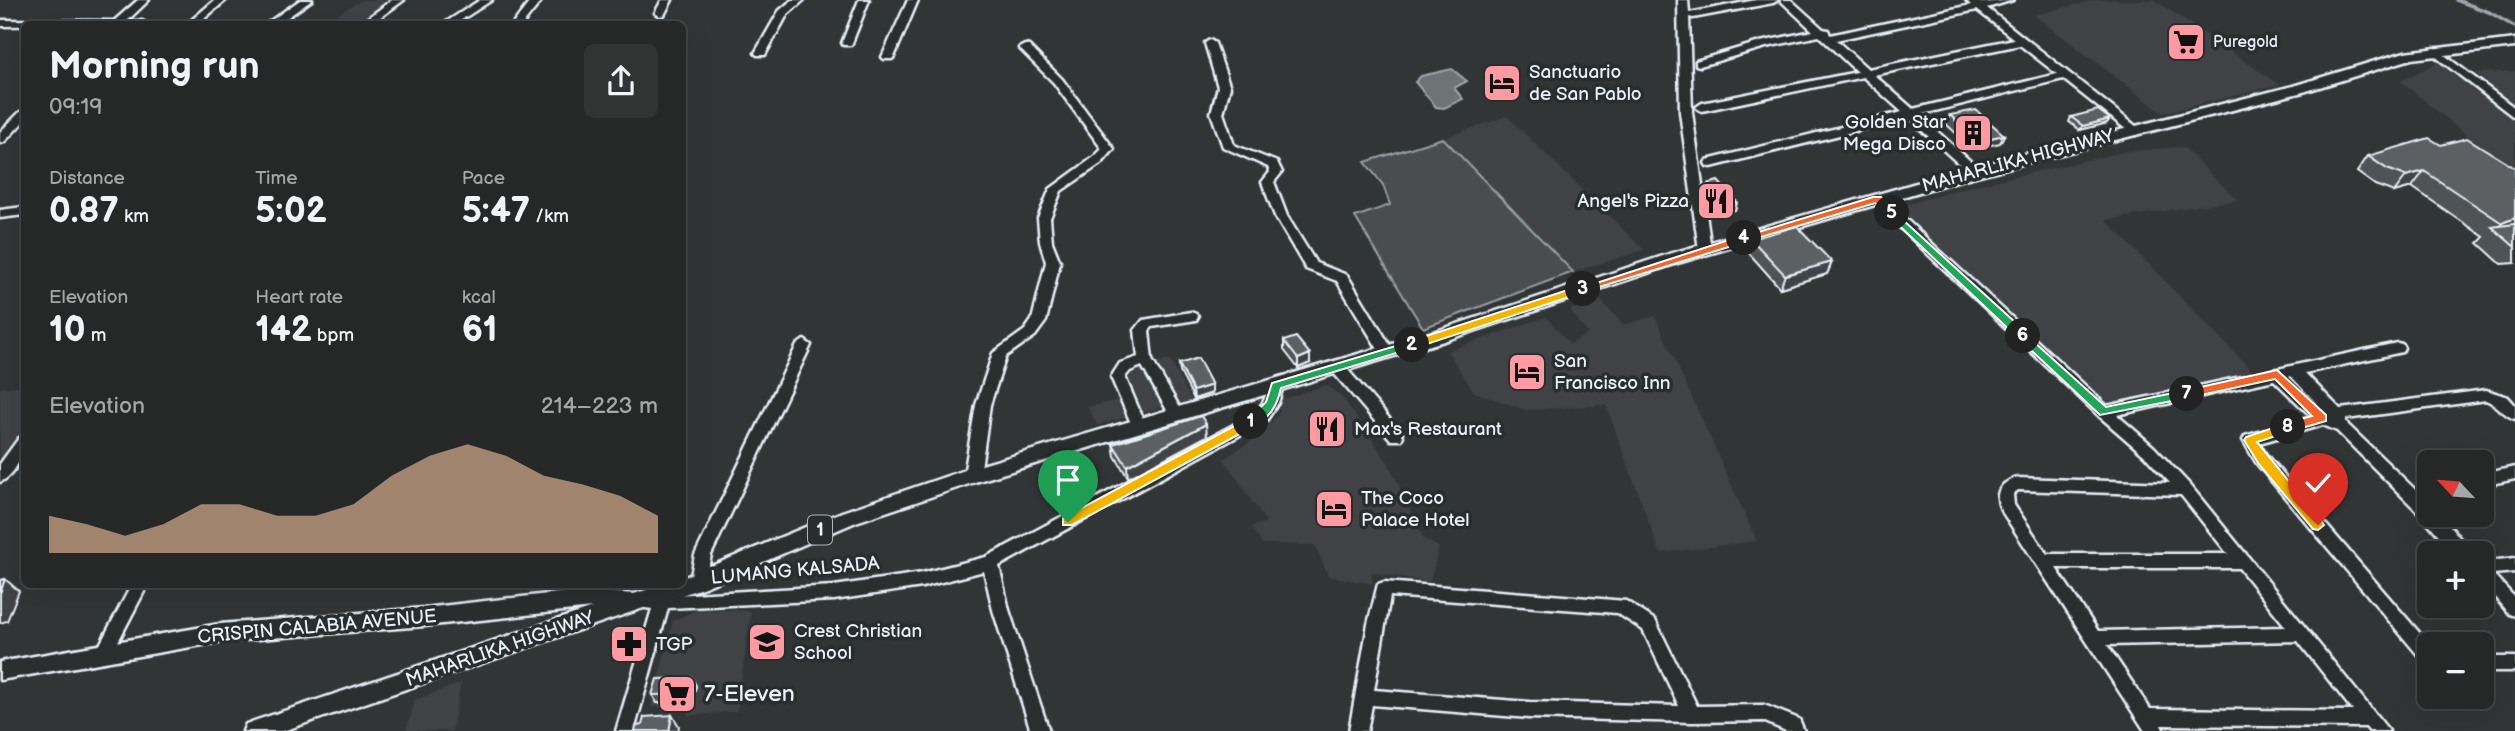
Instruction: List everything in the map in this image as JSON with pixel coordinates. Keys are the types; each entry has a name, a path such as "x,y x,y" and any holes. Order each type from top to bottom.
{"main road":[{"name":"MAHARLIKA HIGHWAY","path":"686,585 849,517 972,475 1276,386 1706,250 1877,199 1979,170 2298,89 2410,55 2514,43"},
{"name":"MAHARLIKA HIGHWAY","path":"254,731 678,588"},
{"name":"CRISPIN CALABIA AVENUE","path":"0,671 220,634 424,617 583,599 636,603"}],"street":[{"path":"121,21 145,0"},
{"path":"196,21 221,0"},
{"path":"276,21 307,0"},
{"path":"369,21 399,0"},
{"path":"452,21 487,0"},
{"path":"520,21 537,0"},
{"path":"660,13 667,0"},
{"path":"761,53 783,13 799,0"},
{"path":"847,43 864,0"},
{"path":"888,57 913,0"},
{"path":"1683,0 1686,112 1706,250"},
{"path":"1693,15 1773,0"},
{"path":"1785,0 1979,170"},
{"path":"1796,0 1828,35"},
{"path":"1700,63 1765,44 1828,35 1975,3 2008,0"},
{"path":"1975,3 2136,131"},
{"path":"0,23 21,23"},
{"path":"1702,107 2022,41"},
{"path":"1210,43 1224,87 1217,113 1229,147 1273,165 1276,172 1268,182 1273,201 1304,256 1311,266 1342,278 1387,352"},
{"path":"972,475 983,405 1000,353 1030,333 1039,321 1053,262 1046,242 1044,218 1056,188 1098,160 1108,149 1058,81 1025,48"},
{"path":"2435,51 2515,114"},
{"path":"1711,163 2065,75"},
{"path":"0,139 21,118"},
{"path":"1877,199 2149,451 2185,489 2374,725"},
{"path":"0,214 21,211"},
{"path":"1177,415 1145,360 1142,330 1148,323 1191,317"},
{"path":"698,581 703,555 804,345"},
{"path":"2104,412 2397,348"},
{"path":"1139,426 1118,377 1125,367 1145,360"},
{"path":"1337,367 1396,436"},
{"path":"2294,371 2417,499"},
{"path":"2277,374 2322,418"},
{"name":"LUMANG KALSADA","path":"636,603 834,593 922,580 990,563 1261,417 1272,403 1276,386"},
{"path":"2417,642 2262,460 2250,440 2322,418 2340,421 2486,394 2503,401 2515,414"},
{"path":"0,476 21,446"},
{"path":"2494,477 2515,472"},
{"path":"2185,489 2015,484 2006,491 2006,506 2150,724 2374,725"},
{"path":"2413,494 2417,493"},
{"path":"2441,527 2454,541"},
{"path":"2043,561 2242,561"},
{"path":"990,563 1001,610 1040,731"},
{"path":"2494,568 2515,565"},
{"path":"2494,584 2515,609"},
{"path":"103,654 138,588"},
{"path":"1357,731 1366,697 1378,608 1384,589 1620,606 1649,625 1692,714"},
{"path":"625,731 662,601"},
{"path":"2093,638 2300,634"},
{"path":"2494,664 2515,664"},
{"path":"1366,697 1529,710 1765,713 1793,725 1795,731"}],"shaded area":[{"path":"362,0 397,0 368,21 330,21"},
{"path":"2096,0 2155,0 2280,85 2163,113 2034,15"},
{"path":"2445,59 2515,114 2515,175 2400,81"},
{"path":"1452,69 1467,81 1454,88 1463,99 1444,108 1436,107 1415,82 1421,76"},
{"path":"2515,71 2515,106 2475,73"},
{"path":"1507,116 1644,250 1573,272 1443,138"},
{"path":"1443,138 1573,272 1423,328 1355,217 1390,205 1383,185 1365,162"},
{"path":"2183,147 2237,200 2106,220 2258,377 2108,406 1897,207 1967,187 2128,151"},
{"path":"1601,300 1623,325 1655,316 1757,541 1660,553 1606,405 1526,410 1474,392 1447,351 1546,317 1570,344 1588,334 1570,310"},
{"path":"1170,360 1191,400 1097,425 1088,407 1116,401 1114,369"},
{"path":"21,385 21,435 0,465 0,388"},
{"name":"The Coco Palace Hotel","path":"1326,385 1342,397 1388,462 1424,539 1439,547 1430,582 1371,572 1373,584 1328,576 1315,545 1262,544 1251,527 1266,522 1224,459 1258,436 1279,413 1280,400"},
{"path":"698,609 751,611 737,711 688,716 688,707 651,707 673,621"},
{"path":"461,683 452,731 406,731 415,700"}],"building":[{"path":"1976,110 2004,135 1977,141 1950,115"},
{"path":"2098,110 2110,119 2083,126 2071,117"},
{"path":"2429,138 2441,145 2467,138 2515,168 2515,218 2502,223 2424,171 2406,176 2387,169 2368,156"},
{"path":"1718,181 1737,202 1712,207 1708,184"},
{"path":"2515,224 2515,247 2492,227"},
{"path":"1797,226 1832,262 1785,275 1751,239"},
{"path":"1296,337 1310,354 1298,359 1284,341"},
{"path":"1198,358 1212,385 1193,391 1179,364"},
{"path":"1201,416 1206,424 1127,466 1113,444"},
{"path":"5,579 0,593 0,580"},
{"path":"692,678 687,694 652,695 657,679"},
{"path":"672,715 669,731 635,731 636,726 642,725 644,717"}],"waterway":[{"path":"2456,0 2489,12 2515,27"}],"place":[{"name":"Puregold","path":"2186,42"},
{"name":"Sanctuario de San Pablo","path":"1502,83"},
{"name":"Golden Star Mega Disco","path":"1973,133"},
{"name":"Angel's Pizza","path":"1716,201"},
{"name":"San Francisco Inn","path":"1527,372"},
{"name":"Max's Restaurant","path":"1327,429"},
{"name":"The Coco Palace Hotel","path":"1334,509"},
{"name":"Crest Christian School","path":"767,642"},
{"name":"TGP","path":"629,644"},
{"name":"7-Eleven","path":"677,694"}],"route":[{"path":"1068,522 1261,417 1272,403 1276,386 1438,337 1675,258 1877,199 2104,412 2277,374 2322,418 2250,440 2262,460 2318,525"}]}
